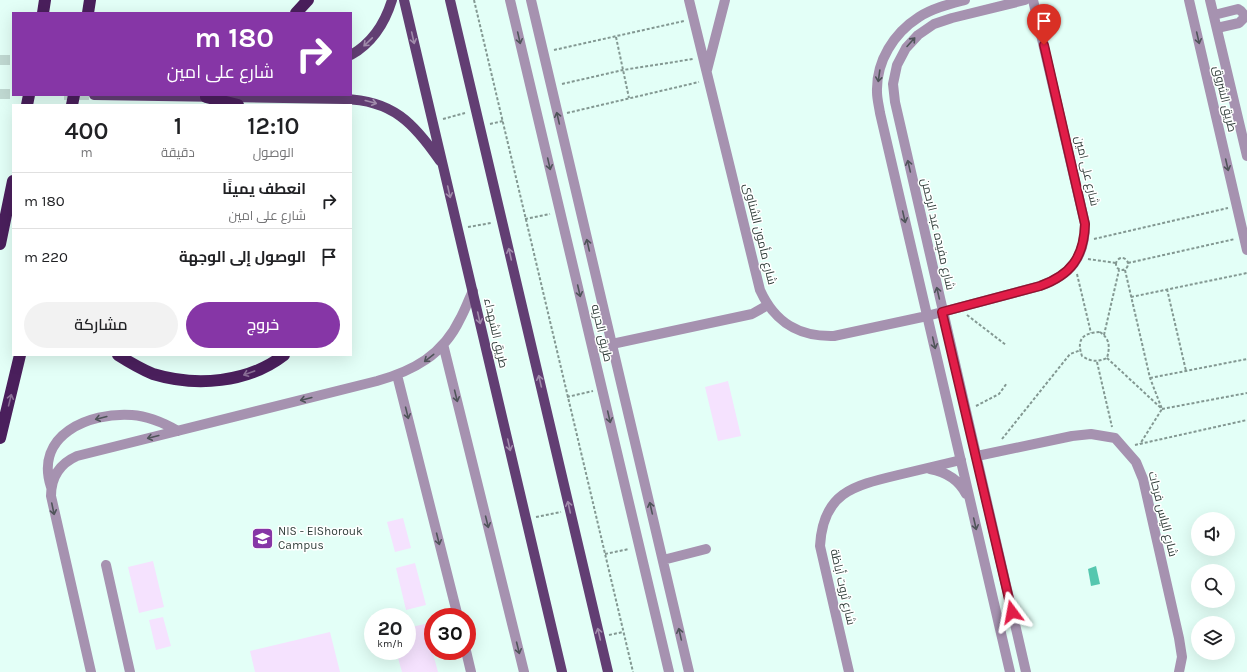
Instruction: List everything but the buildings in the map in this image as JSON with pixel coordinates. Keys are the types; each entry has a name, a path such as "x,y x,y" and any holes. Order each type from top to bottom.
{"highway":[{"path":"43,12 45,0"},
{"path":"88,12 90,0"},
{"path":"297,12 308,0"},
{"path":"206,97 234,104"},
{"path":"0,244 12,186"},
{"path":"0,438 20,356"},
{"path":"120,356 132,364 152,373 174,379 196,382 219,381 240,376 261,368 282,356"}],"main road":[{"path":"352,54 367,44 374,35 386,16 392,0"},
{"name":"طريق الشهداء","path":"404,0 562,672"},
{"path":"450,0 608,672"},
{"path":"150,96 355,99 378,104 394,111 408,121 422,136 443,166"}],"street":[{"name":"طريق الحريه","path":"510,0 669,672"},
{"name":"طريق الحريه","path":"531,0 689,672"},
{"name":"شارع مأمون الشناوى","path":"690,0 760,290 768,305 784,322 795,329 808,334 821,336 834,336 927,316"},
{"path":"708,75 725,0"},
{"path":"966,0 939,8 920,16 902,30 888,48 880,69 877,91 880,113 1010,672"},
{"name":"شارع مفيده عبد الرحمن","path":"1025,0 952,18 934,24 918,35 906,48 897,65 893,84 895,102 942,312 977,456 1026,672"},
{"name":"شارع على امين","path":"927,316 1054,281 1065,273 1076,260 1084,242 1085,224 1033,0"},
{"name":"طريق الشروق","path":"1189,0 1247,250"},
{"name":"طريق الشروق","path":"1210,0 1247,156"},
{"path":"1214,15 1238,9 1244,14 1244,18 1239,23 1217,28"},
{"path":"51,487 56,472 69,459 77,456 397,375 422,363 444,344 460,320 473,291"},
{"path":"612,344 752,314 768,305"},
{"path":"444,344 524,672"},
{"path":"397,375 456,608"},
{"path":"91,672 52,505 51,487 48,480 47,465 50,450 59,438 79,426 108,416 132,415 156,420 178,431"},
{"path":"961,460 966,448 977,456 1072,436 1091,434 1115,438"},
{"name":"شارع الياس فرحات","path":"1115,438 1136,462 1143,479 1179,638 1182,657 1179,672"},
{"path":"961,460 971,468 977,456"},
{"name":"شارع ثروت أباظة","path":"848,672 820,546 821,530 826,514 836,500 849,489 865,483 961,460"},
{"path":"926,469 940,471 953,478 964,489 970,502"},
{"path":"663,560 706,549"},
{"path":"106,565 130,672"},
{"path":"468,660 471,672"}],"path":[{"path":"474,0 633,672"},
{"path":"543,53 694,19"},
{"path":"616,37 629,98"},
{"path":"551,86 623,70 703,57"},
{"path":"558,115 629,98 708,75"},
{"path":"433,122 476,110"},
{"path":"480,126 502,121"},
{"path":"1084,242 1237,206"},
{"path":"525,219 560,212"},
{"path":"458,228 502,222"},
{"path":"1128,263 1244,237"},
{"path":"1116,263 1117,260 1122,258 1128,263"},
{"path":"1091,333 1076,260 1116,263"},
{"path":"1104,335 1119,270 1116,263"},
{"path":"1128,263 1125,270 1131,297 1150,378 1162,409"},
{"path":"1119,270 1125,270"},
{"path":"1131,297 1247,273"},
{"path":"1167,289 1186,371"},
{"path":"957,308 1006,345"},
{"path":"1100,332 1104,335 1109,342 1107,358 1098,362 1082,356 1080,342 1082,338 1091,333 1100,332"},
{"path":"992,453 1070,354 1080,350"},
{"path":"1107,358 1162,409"},
{"path":"1150,378 1247,359"},
{"path":"1098,362 1115,438"},
{"path":"966,412 999,394 1007,383"},
{"path":"567,397 602,389"},
{"path":"1140,444 1162,409 1247,393"},
{"path":"1124,448 1247,420"},
{"path":"526,520 570,510"},
{"path":"605,554 640,547"},
{"path":"600,637 623,632"}],"shaded area":[{"path":"728,381 741,436 718,441 705,387"},
{"path":"403,518 411,548 395,552 387,522"},
{"path":"153,561 164,607 139,613 128,567"},
{"path":"415,563 426,605 414,608 406,608 396,568"},
{"path":"1096,566 1100,584 1091,586 1088,569"},
{"path":"163,617 171,646 156,650 149,620"},
{"path":"424,624 424,660 435,660 438,672 402,672 399,660 416,660 416,626"},
{"path":"330,632 340,672 255,672 250,651"}],"tunnel":[{"path":"0,60 12,60"},
{"path":"0,94 12,94"}],"place":[{"name":"NIS - ElShorouk Campus","path":"263,538"}],"route":[{"path":"1012,612 942,312 1054,281 1075,263 1081,251 1085,238 1085,224 1044,45"}]}
